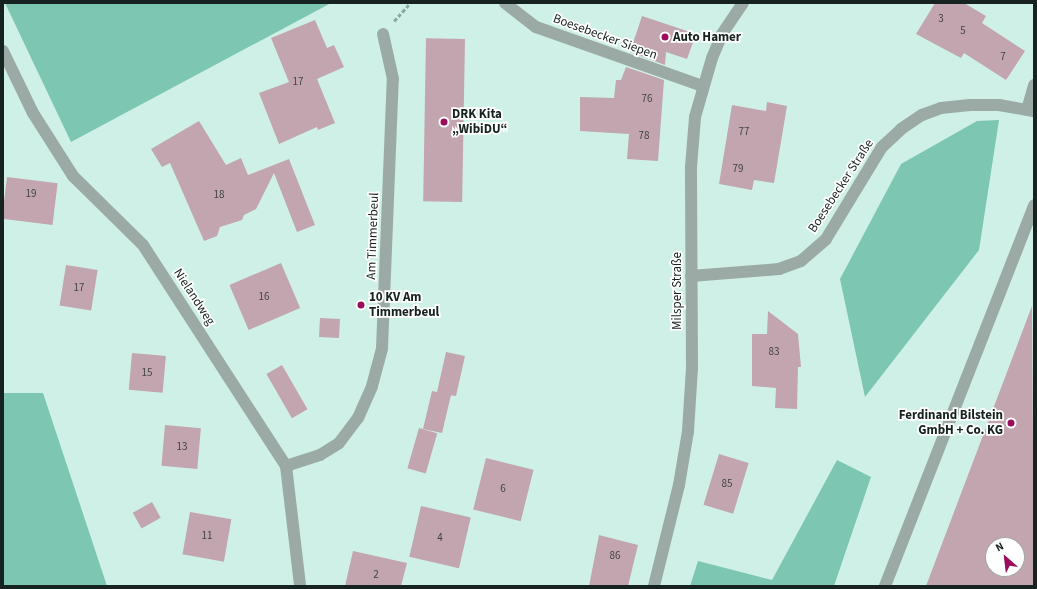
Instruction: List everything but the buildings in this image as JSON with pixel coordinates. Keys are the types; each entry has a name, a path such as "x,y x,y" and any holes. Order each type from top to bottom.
{"street":[{"name":"Boesebecker Siepen","path":"504,3 536,27 703,86"},
{"name":"Milsper Straße","path":"654,586 679,485 688,431 692,368 691,167 696,117 703,86 722,34 743,3"},
{"name":"Am Timmerbeul","path":"286,466 320,455 339,443 358,418 372,386 382,348 393,79 383,34"},
{"name":"Nielandweg","path":"3,52 33,113 73,176 143,245 286,466 300,586"},
{"path":"1031,110 1034,85"},
{"name":"Boesebecker Straße","path":"691,276 779,269 801,261 826,239 882,147 901,129 922,115 941,108 970,105 1000,105 1031,110"},
{"path":"885,586 1034,205"}],"path":[{"path":"383,34 410,3"}],"green space":[{"path":"5,3 331,3 71,142"},
{"path":"999,120 979,250 865,397 840,279 901,164 977,121"},
{"path":"3,393 43,393 107,586 3,586"},
{"path":"837,460 871,477 834,586 690,586 698,561 772,580"}],"place":[{"name":"Auto Hamer","path":"665,37"},
{"name":"DRK Kita „WibiDU“","path":"444,122"},
{"name":"10 KV Am Timmerbeul","path":"361,305"},
{"name":"Ferdinand Bilstein GmbH + Co. KG","path":"1011,423"}]}
